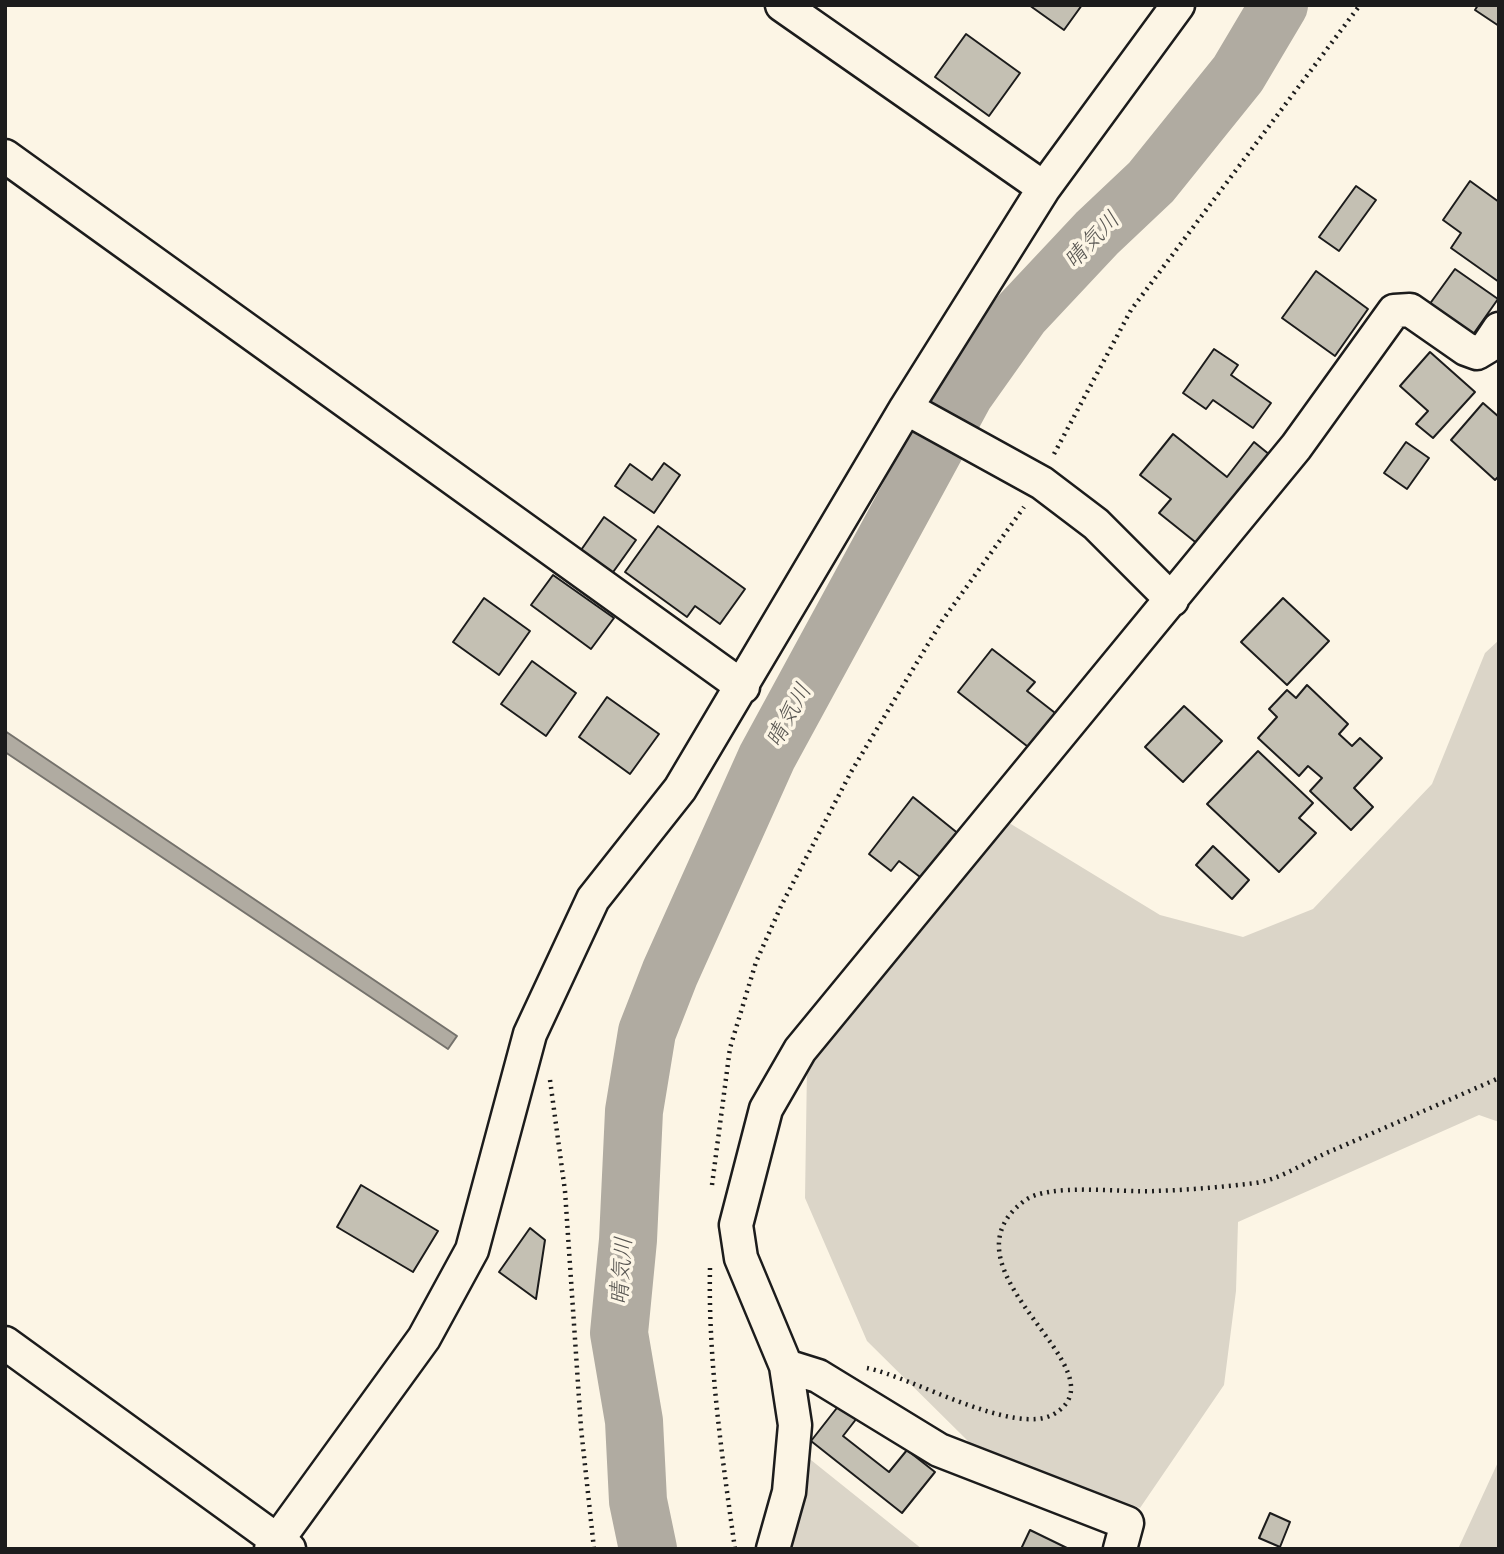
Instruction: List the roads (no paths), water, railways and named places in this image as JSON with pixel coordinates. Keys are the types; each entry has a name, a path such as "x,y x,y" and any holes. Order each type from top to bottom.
{"street":[{"path":"782,5 1044,188"},
{"path":"5,1343 279,1546 424,1338 472,1250 530,1034 593,900 680,789 743,687 905,408 1044,188 1178,5"},
{"path":"5,156 743,687"},
{"path":"773,1549 789,1492 795,1425 786,1366 741,1258 736,1225 766,1109 800,1050 1296,447 1394,311 1410,310 1466,349 1477,353 1487,347 1499,329"},
{"path":"905,408 1042,483 1096,524 1172,600"},
{"path":"786,1366 818,1376 939,1450 1127,1523 1120,1549"}],"waterway":[{"name":"晴気川","path":"648,1549 638,1501 634,1421 619,1333 628,1240 634,1111 647,1032 670,973 767,757 965,393 1021,314 1097,233 1151,182 1238,74 1279,5"}]}
